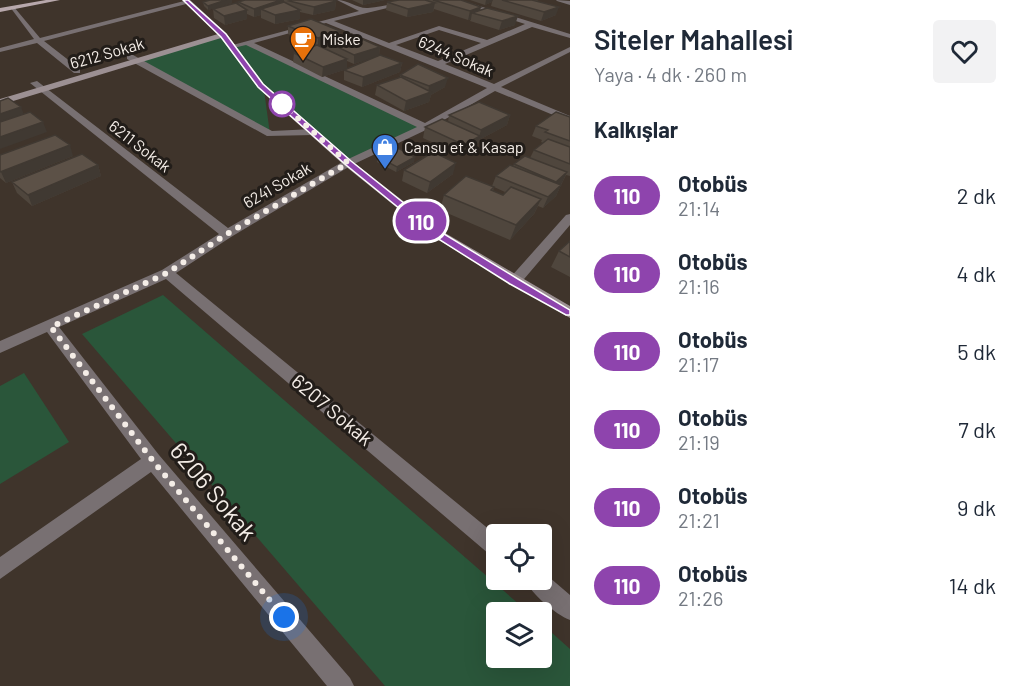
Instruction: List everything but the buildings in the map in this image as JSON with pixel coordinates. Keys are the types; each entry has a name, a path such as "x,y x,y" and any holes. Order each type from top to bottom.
{"main road":[{"path":"0,1 10,4 57,0"},
{"path":"187,1 211,16 221,34 233,46 261,86 348,163 436,233 514,282 570,313"},
{"path":"0,10 10,4"},
{"name":"6212 Sokak","path":"0,94 38,86 221,34"},
{"name":"6212 Sokak","path":"0,102 77,71 134,58"}],"street":[{"path":"340,0 364,11"},
{"path":"233,46 364,11 417,0"},
{"path":"453,0 570,36"},
{"path":"558,0 570,3"},
{"path":"0,50 187,1"},
{"path":"10,4 39,41 77,71"},
{"name":"6244 Sokak","path":"329,22 570,119"},
{"path":"438,64 532,24"},
{"path":"390,45 439,28 488,43"},
{"path":"248,43 425,128"},
{"name":"6241 Sokak","path":"1,344 51,327 167,273 227,234 348,163 425,128 493,88 570,49"},
{"path":"134,58 270,134 313,132"},
{"name":"6211 Sokak","path":"38,86 227,234"},
{"path":"514,282 570,218"},
{"name":"6207 Sokak","path":"167,273 486,539"},
{"name":"6206 Sokak","path":"51,327 153,461 342,686"},
{"path":"0,569 153,461"},
{"path":"548,590 570,609"}],"green space":[{"path":"223,35 232,47 248,43 425,127 348,163 264,90 270,134 138,60"},
{"path":"163,295 486,576 486,590 503,590 516,602 486,602 486,668 552,668 552,633 570,649 570,686 385,686 82,334"},
{"path":"24,373 69,442 0,484 0,386"}],"bus line":[{"name":"110","path":"186,0 224,35 261,86 348,163 436,233 514,282 570,313"}],"place":[{"name":"Miske","path":"303,62"},
{"name":"Cansu et & Kasap","path":"385,170"}],"route":[{"path":"282,104 348,163 227,234 167,273 51,327 153,461 284,617"}]}
